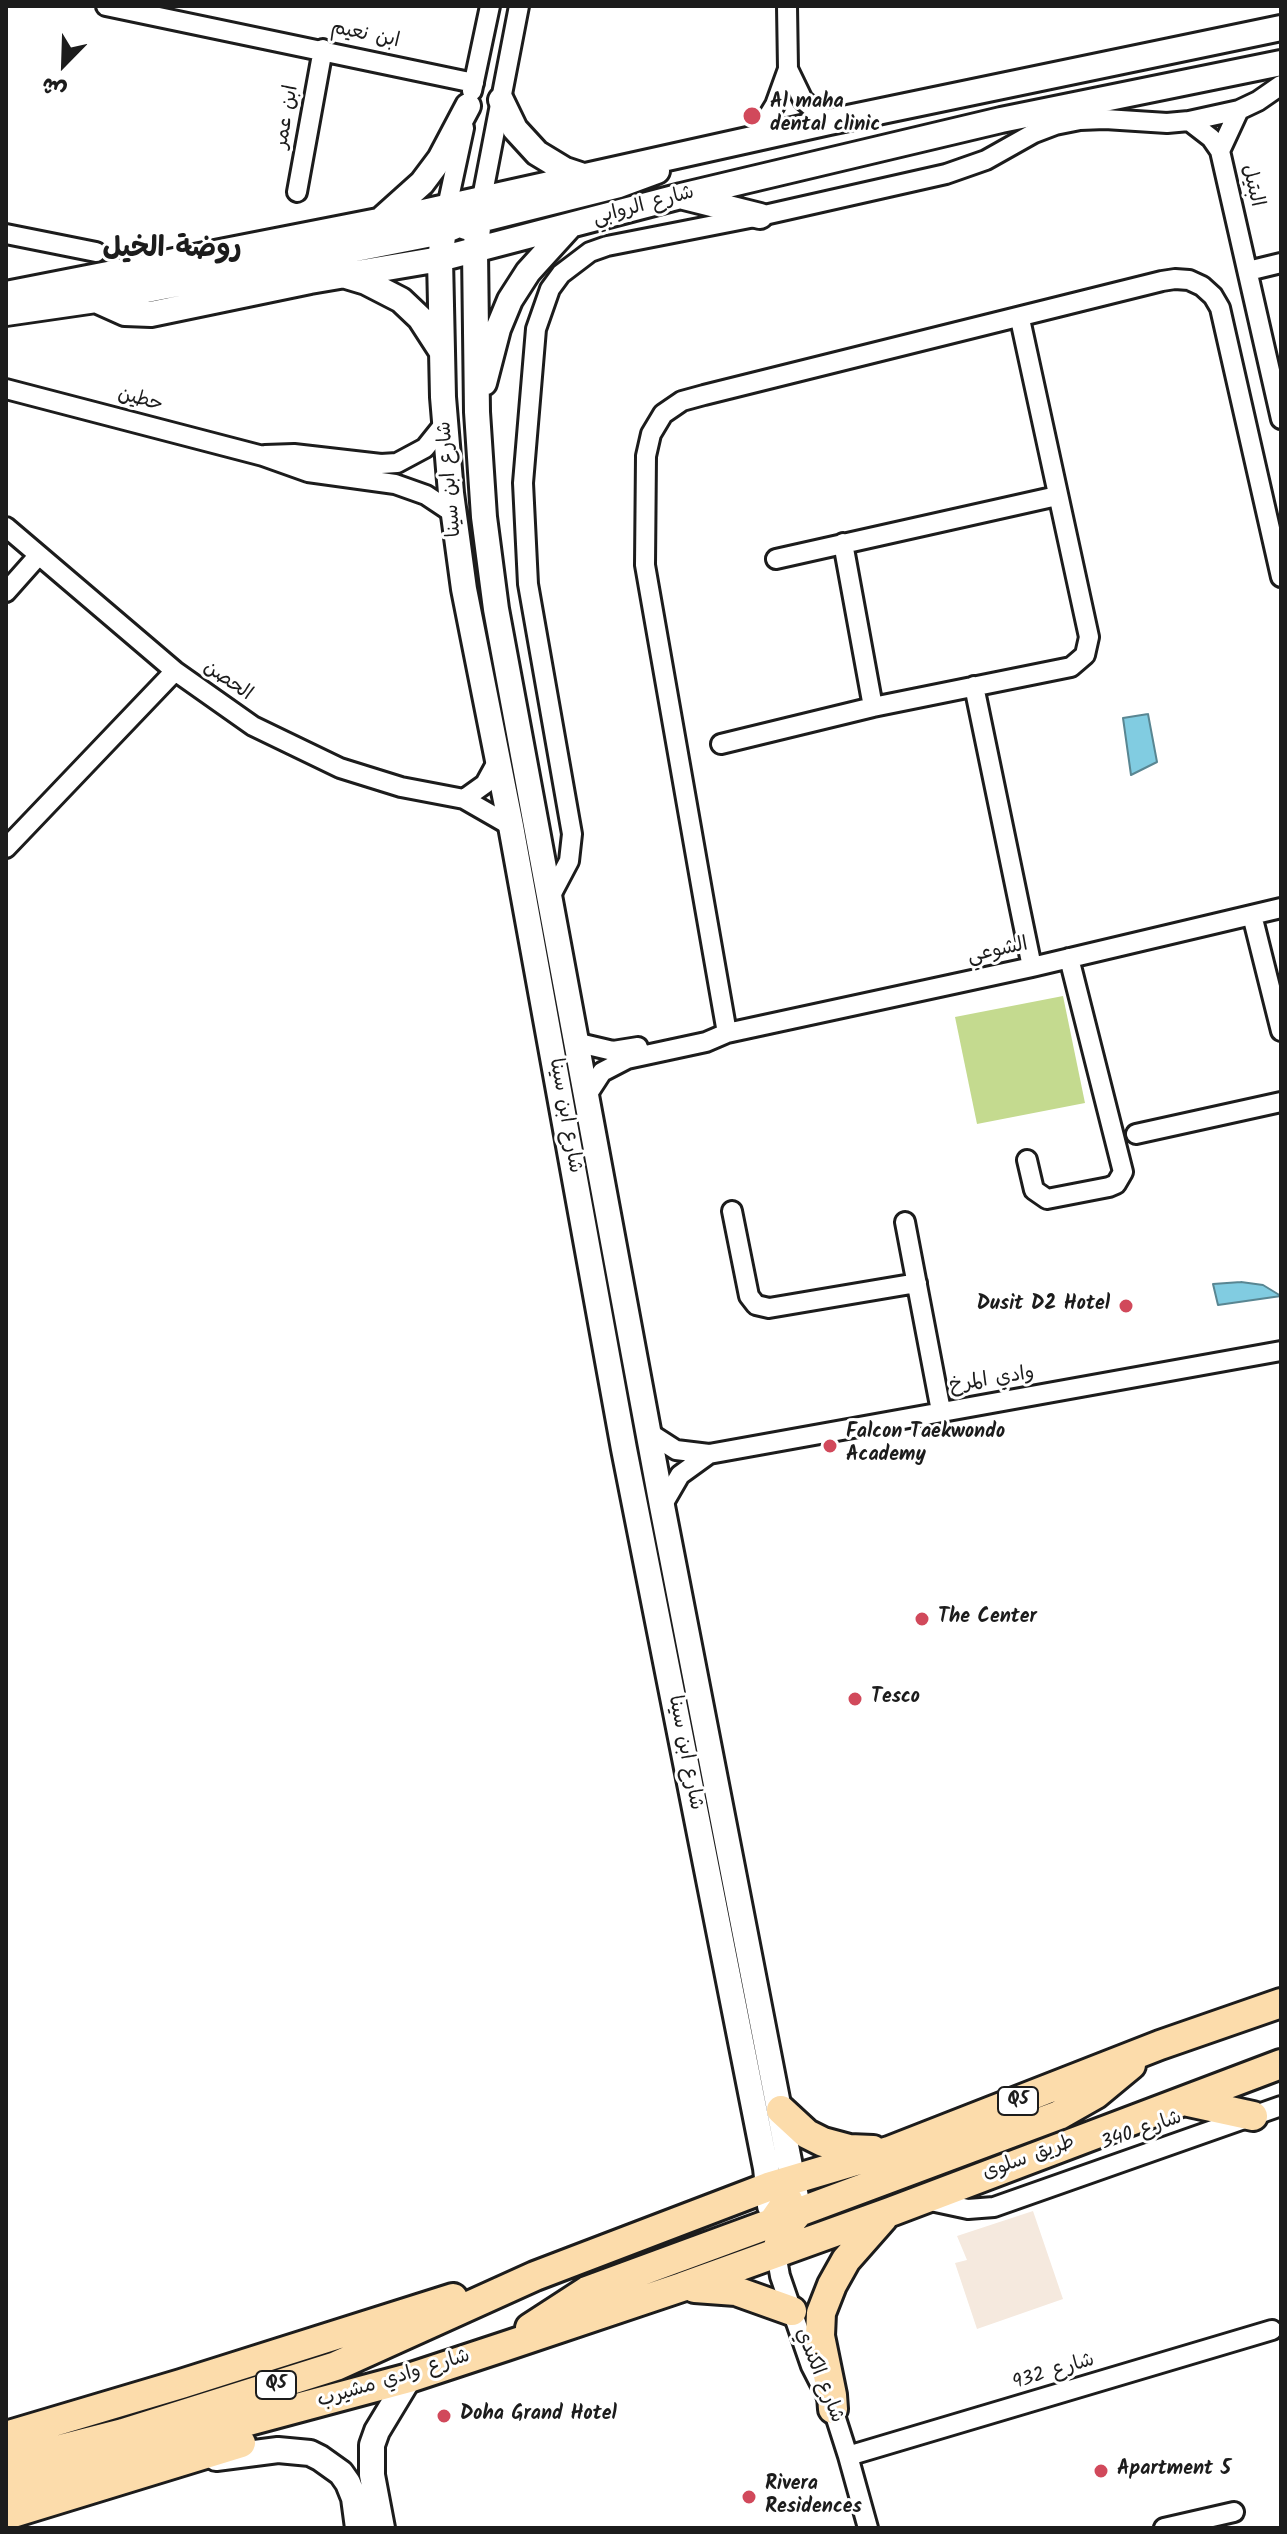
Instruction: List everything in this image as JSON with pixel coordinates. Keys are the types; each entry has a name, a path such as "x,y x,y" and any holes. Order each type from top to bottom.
{"main road":[{"name":"Q5","path":"781,2183 889,2151 1146,2051 1281,2003"},
{"path":"790,2248 783,2231 799,2212 1059,2115 1104,2088 1146,2051"},
{"name":"طريق سلوى","path":"790,2248 1281,2064"},
{"path":"1183,2101 1253,2116"},
{"path":"781,2110 807,2134 823,2142 849,2149 889,2151"},
{"path":"506,2346 587,2291 772,2223 789,2199 781,2183"},
{"name":"شارع وادي مشيرب","path":"6,2463 123,2433 336,2366 535,2276 781,2183"},
{"path":"833,2409 820,2336 821,2313 846,2260 890,2212"},
{"name":"شارع وادي مشيرب","path":"6,2486 409,2378 790,2248"},
{"name":"شارع وادي مشيرب","path":"6,2436 206,2377 448,2299 535,2276"},
{"path":"682,2287 736,2291 792,2311"},
{"path":"6,2515 336,2413 409,2378"}],"street":[{"name":"ابن نعيم","path":"106,6 323,49 471,94"},
{"name":"شارع ابن سينا","path":"490,6 442,232 440,259 445,423 453,513 464,589 511,826 624,1449 781,2183 799,2212"},
{"name":"شارع ابن سينا","path":"519,6 480,209 475,251 477,412 484,517 496,609 579,1043 648,1432 781,2110 781,2183"},
{"path":"755,138 775,105 788,69 787,6"},
{"name":"شارع الروابي","path":"378,222 447,207 480,209 580,175 1281,28"},
{"name":"ابن عمر","path":"297,192 323,49"},
{"name":"شارع الروابي","path":"6,313 96,300 125,313 151,314 440,259 681,196 1001,120 1281,63"},
{"path":"788,69 803,100 829,122"},
{"name":"شارع الروابي","path":"550,897 569,861 572,834 528,584 522,508 533,350 539,319 550,289 575,262 607,246 760,216 946,174 986,160 1055,125 1080,120 1167,123 1239,110 1281,85"},
{"path":"6,294 378,222 422,183 440,159 471,94"},
{"path":"501,100 515,129 537,153 580,175"},
{"name":"البتيل","path":"1220,151 1239,110"},
{"name":"البتيل","path":"1189,121 1211,138 1220,151 1281,419"},
{"path":"96,300 442,232 480,209 636,180 708,149"},
{"path":"681,196 760,216"},
{"path":"440,259 455,236 480,209"},
{"path":"477,412 498,329 510,300 528,272 570,226"},
{"path":"6,234 96,252"},
{"path":"1248,271 1281,263"},
{"path":"345,276 366,282 401,300 420,318 443,354"},
{"path":"725,1033 648,593 643,537 646,456 651,434 663,414 682,401 1175,279 1189,280 1213,296 1223,321 1281,577"},
{"path":"721,744 873,707 1071,667 1085,655 1089,637 1020,319"},
{"name":"حطين","path":"6,389 263,456 308,472 411,488 453,513"},
{"name":"حطين","path":"263,456 294,454 397,463 425,448 445,423"},
{"path":"776,559 1057,496"},
{"name":"الحصن","path":"6,527 175,671 253,726 310,756 401,787 464,799 511,826"},
{"path":"843,543 873,707"},
{"path":"6,592 38,556"},
{"path":"6,848 175,671"},
{"path":"974,686 1032,967"},
{"path":"464,799 485,784 497,762"},
{"name":"الشوعي","path":"579,1043 613,1051 725,1033 1032,967 1281,908"},
{"path":"1252,915 1281,1031"},
{"path":"1027,1160 1034,1190 1047,1199 1109,1187 1116,1184 1123,1172 1069,958"},
{"name":"الشوعي","path":"587,1095 602,1072 614,1064 706,1042 725,1033"},
{"path":"1136,1134 1281,1102"},
{"path":"732,1211 749,1296 756,1305 769,1308 917,1283"},
{"path":"905,1222 941,1411"},
{"name":"وادي المرخ","path":"648,1432 676,1450 709,1454 1281,1351"},
{"name":"وادي المرخ","path":"662,1506 680,1475 709,1454"},
{"name":"شارع 340","path":"923,2199 968,2209 994,2207 1281,2106"},
{"name":"شارع الكندي","path":"772,2223 790,2248 780,2276 811,2366 833,2409 868,2528"},
{"name":"شارع 932","path":"848,2456 1272,2330"},
{"path":"382,2528 372,2475 372,2445 409,2378"},
{"path":"182,2462 278,2450 310,2453 330,2464 348,2483 354,2498 358,2528"},
{"path":"1164,2528 1234,2512"}],"shaded area":[{"path":"1033,2211 1063,2299 977,2329 955,2263 967,2260 957,2236"}],"green space":[{"path":"1063,996 1085,1103 977,1124 955,1017"}],"water":[{"path":"1148,714 1157,762 1131,775 1123,718"},
{"path":"1241,1282 1263,1285 1281,1296 1218,1305 1213,1284"}],"place":[{"name":"Al maha dental clinic","path":"752,116"},
{"name":"Dusit D2 Hotel","path":"1126,1306"},
{"name":"Falcon Taekwondo Academy","path":"830,1446"},
{"name":"The Center","path":"922,1619"},
{"name":"Tesco","path":"855,1699"},
{"name":"Doha Grand Hotel","path":"444,2416"},
{"name":"Apartment 5","path":"1101,2471"},
{"name":"Rivera Residences","path":"749,2497"}],"district":[{"name":"روضة الخيل","path":"172,251"}]}
